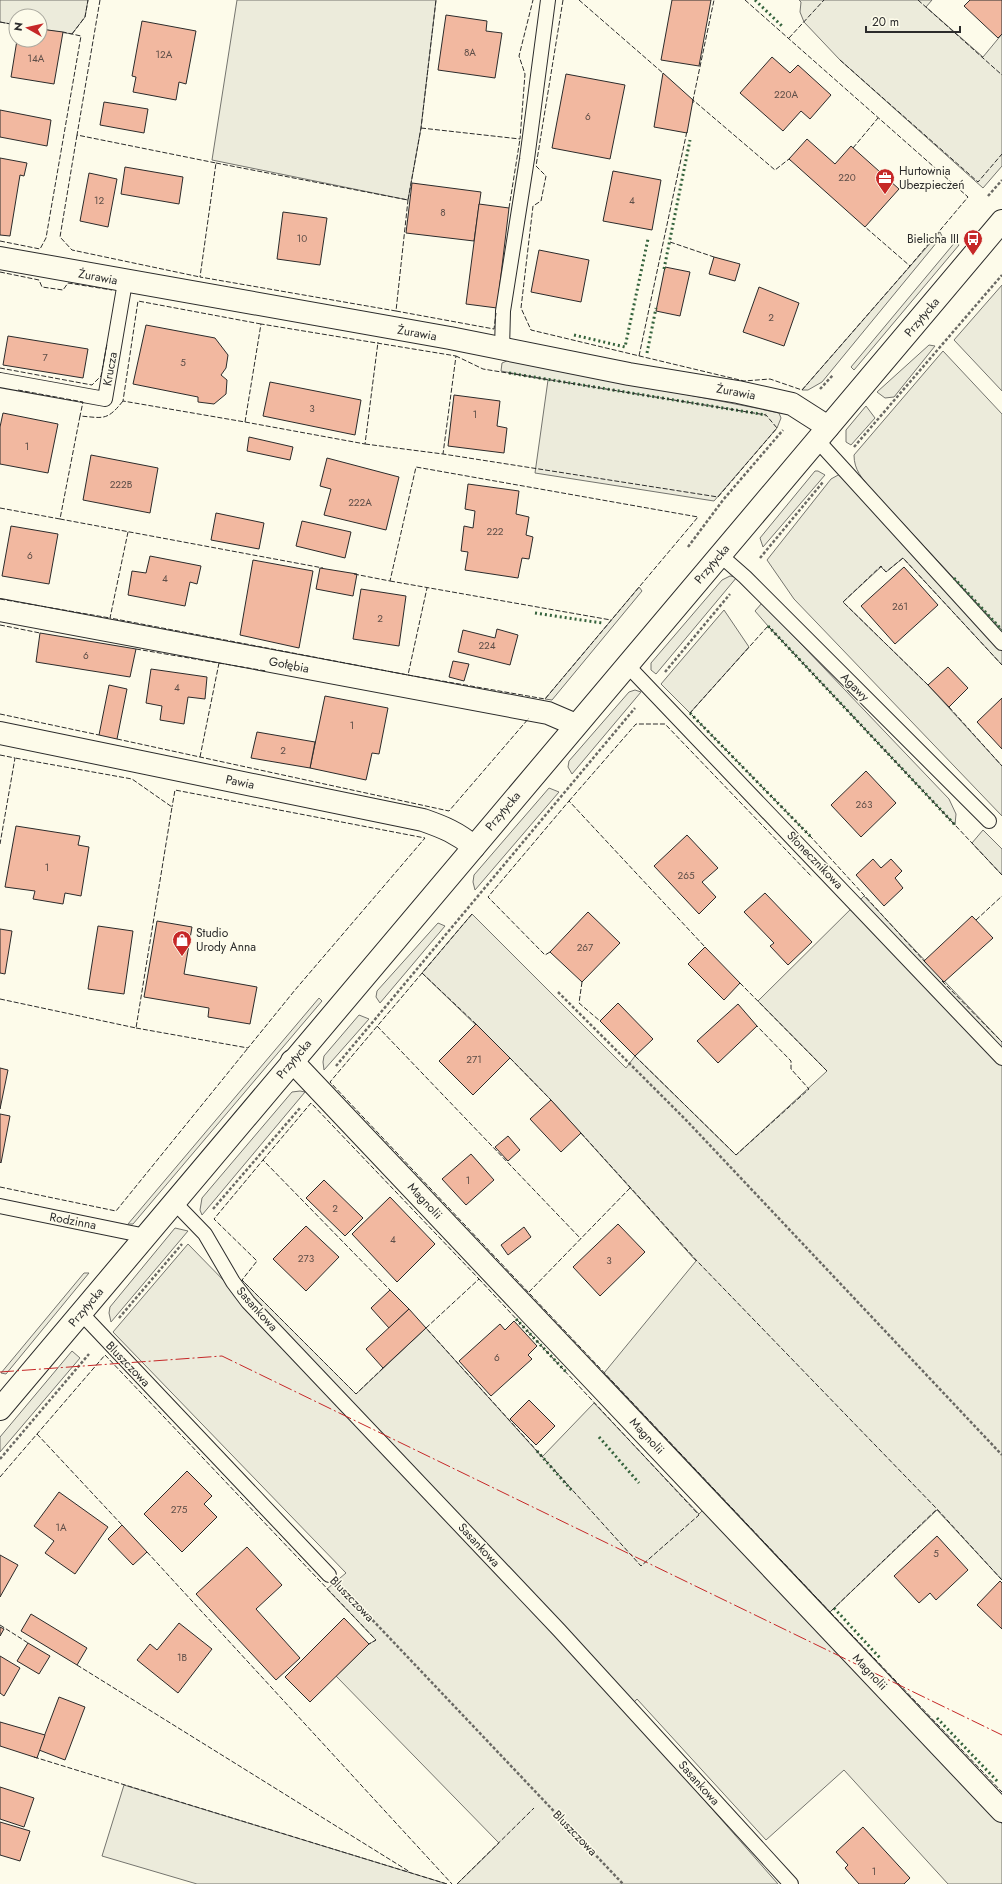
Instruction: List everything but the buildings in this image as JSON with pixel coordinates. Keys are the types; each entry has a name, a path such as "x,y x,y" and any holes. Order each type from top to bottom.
{"street":[{"name":"Przytycka","path":"2,1403 81,1313 1002,221"},
{"name":"Żurawia","path":"0,258 125,282 442,337 629,374 738,392 792,404 822,433"},
{"name":"Gołębia","path":"0,610 548,713 561,717 576,725"},
{"name":"Pawia","path":"0,733 424,820 450,829 463,837 474,847"},
{"name":"Magnolii","path":"292,1061 1002,1811"}],"lane":[{"path":"502,349 503,311 527,159 548,0"},
{"name":"Krucza","path":"0,380 105,399 125,282"},
{"path":"822,433 838,464 1002,643"},
{"name":"Agawy","path":"720,555 745,577 989,821"},
{"name":"Słonecznikowa","path":"627,665 652,688 1002,1058"},
{"name":"Sasankowa","path":"174,1202 205,1234 233,1282 248,1302 559,1630 791,1884"},
{"name":"Rodzinna","path":"0,1206 146,1236"},
{"name":"Bluszczowa","path":"81,1313 329,1575"}],"path":[{"path":"0,1459 198,1226 318,1088 838,464 1002,275"},
{"path":"558,992 687,1121 1002,1455"},
{"name":"Bluszczowa","path":"329,1575 623,1884"}],"shaded area":[{"path":"0,0 88,0 85,17 72,34 48,30 48,8 8,8 8,24 0,22"},
{"path":"237,0 436,0 421,128 408,200 212,160"},
{"path":"799,0 932,0 926,7 983,57 1002,34 1002,166 983,188 840,60 804,22 800,12 801,2"},
{"path":"940,232 942,236 822,382 808,390 802,390"},
{"path":"956,241 959,245 854,370 851,367"},
{"path":"1002,285 1002,391 954,340"},
{"path":"929,345 935,346 894,397 885,398 877,392"},
{"path":"943,351 1002,414 1002,630 871,489 859,474 855,465 854,455"},
{"path":"509,360 761,409 779,413 781,418 777,428 714,501 535,473 548,380 501,371 502,363"},
{"path":"866,406 875,418 851,445 846,442 846,430"},
{"path":"815,471 825,475 763,547 760,538"},
{"path":"840,474 1002,651 1002,665 903,558 886,572 881,567 843,602 928,685 1002,766 1002,816 794,599 767,560 831,479"},
{"path":"730,576 737,577 656,674 651,670 651,663 722,580"},
{"path":"639,587 642,591 552,700 545,699"},
{"path":"762,603 949,799 956,814 955,825 768,626 755,611"},
{"path":"724,610 749,647 690,713 661,684"},
{"path":"635,690 641,692 572,774 568,767 569,761 629,692"},
{"path":"549,788 559,792 475,890 473,882 474,875"},
{"path":"983,830 1002,849 1002,875 972,843"},
{"path":"864,896 1002,1042 1002,1580 937,1510 830,1612 604,1373 696,1261 551,1100 422,973 472,914 626,1068 635,1056 736,1155 827,1071 758,1001"},
{"path":"438,923 445,926 380,1003 376,997 377,991"},
{"path":"319,998 322,1001 133,1224 128,1224"},
{"path":"359,1015 369,1019 324,1070 324,1056"},
{"path":"292,1092 305,1092 202,1215 200,1210 202,1198"},
{"path":"175,1228 188,1231 111,1322 109,1313 110,1307"},
{"path":"188,1244 233,1290 242,1280 356,1394 426,1328 542,1457 594,1403 699,1514 704,1509 1002,1824 1002,1884 948,1884 844,1770 766,1840 637,1699 626,1711 778,1884 457,1884 499,1843 336,1676 369,1644 376,1640 327,1589 346,1573 113,1332"},
{"path":"84,1273 89,1273 6,1374 1,1373"},
{"path":"72,1351 80,1358 0,1452 0,1437"},
{"path":"124,1785 447,1884 197,1884 102,1856"}],"hedge":[{"path":"755,0 783,27"},
{"path":"664,269 690,140"},
{"path":"574,335 625,347 648,239"},
{"path":"647,353 656,308"},
{"path":"509,373 766,415"},
{"path":"954,578 1002,630"},
{"path":"535,613 602,623"},
{"path":"768,626 955,825"},
{"path":"690,713 811,837"},
{"path":"516,1319 567,1373"},
{"path":"599,1437 639,1483"},
{"path":"537,1451 573,1492"},
{"path":"834,1608 880,1658"},
{"path":"937,1718 999,1783"}],"fence":[{"path":"72,34 85,17 88,0"},
{"path":"100,0 77,135 216,163 200,277 396,311 408,200"},
{"path":"216,163 408,200 421,128 436,0"},
{"path":"421,128 520,139 525,74 519,56 533,0"},
{"path":"563,0 536,166 546,176 541,201 533,206 521,308 531,330 744,381 770,379 802,390 910,266 864,226"},
{"path":"579,0 664,74"},
{"path":"692,99 693,100 714,0"},
{"path":"745,0 968,197 910,266"},
{"path":"789,38 824,0"},
{"path":"918,0 1002,75"},
{"path":"0,22 8,24"},
{"path":"0,241 40,249 46,238 81,36 63,32"},
{"path":"840,60 978,182 1002,154"},
{"path":"693,103 693,100 775,170 789,159 791,161"},
{"path":"853,148 878,118"},
{"path":"639,356 687,131"},
{"path":"77,135 60,237 72,250 200,277"},
{"path":"509,208 520,139"},
{"path":"670,242 714,257"},
{"path":"0,272 39,280 42,287 63,290 68,283 112,290"},
{"path":"261,324 138,301 123,401 245,422 261,324 456,356 443,454"},
{"path":"396,311 494,329 496,313"},
{"path":"245,422 365,444 378,342"},
{"path":"0,368 92,385 101,376 107,344"},
{"path":"365,444 443,454 718,497 777,428 766,415 483,369 456,356"},
{"path":"18,390 83,402 80,416"},
{"path":"123,401 113,412 104,417 80,416 60,519 323,568"},
{"path":"354,574 390,581 416,467 698,517 545,699 408,675 427,588"},
{"path":"0,508 60,519"},
{"path":"128,532 110,618 408,675"},
{"path":"928,685 843,602 881,566 886,572 903,558 1002,665"},
{"path":"390,581 611,620"},
{"path":"0,599 110,618"},
{"path":"0,625 40,633"},
{"path":"926,963 811,837 690,713 768,626 1002,875"},
{"path":"136,649 266,671"},
{"path":"200,757 219,663"},
{"path":"949,707 1002,766"},
{"path":"0,714 99,735"},
{"path":"117,739 449,811 529,718"},
{"path":"569,801 636,724 665,724 812,877"},
{"path":"0,755 15,758 0,844"},
{"path":"0,999 136,1028 172,807 132,779 15,758"},
{"path":"136,1028 248,1048 295,990 425,838 175,790 172,807"},
{"path":"550,952 545,955 488,897 569,801 705,947"},
{"path":"976,920 1002,896"},
{"path":"472,914 330,1082 830,1612"},
{"path":"422,973 476,1024"},
{"path":"942,981 1002,1042"},
{"path":"582,982 579,1003 600,1021"},
{"path":"740,983 827,1071"},
{"path":"377,1026 581,1239"},
{"path":"635,1056 736,1155 809,1089 791,1069 791,1061 757,1026"},
{"path":"0,1187 116,1211 248,1048"},
{"path":"510,1058 551,1100"},
{"path":"263,1160 311,1103 479,1279 426,1328 641,1566 699,1515 479,1279"},
{"path":"581,1133 697,1261 937,1509"},
{"path":"383,1368 356,1394 242,1280 257,1261 214,1219 263,1160 390,1290"},
{"path":"529,1292 630,1188"},
{"path":"0,1477 105,1355 376,1640 369,1644"},
{"path":"37,1434 122,1525"},
{"path":"1002,1580 937,1509 830,1612 1002,1792"},
{"path":"147,1552 452,1884"},
{"path":"0,1625 28,1643"},
{"path":"77,1665 410,1872"},
{"path":"34,1757 447,1884"},
{"path":"457,1884 534,1808"}],"power":[{"path":"0,1372 222,1356 1002,1735"}],"place":[{"name":"Hurtownia Ubezpieczeń","path":"885,195"},
{"name":"Bielicha III","path":"973,256"},
{"name":"Studio Urody Anna","path":"182,957"}]}
